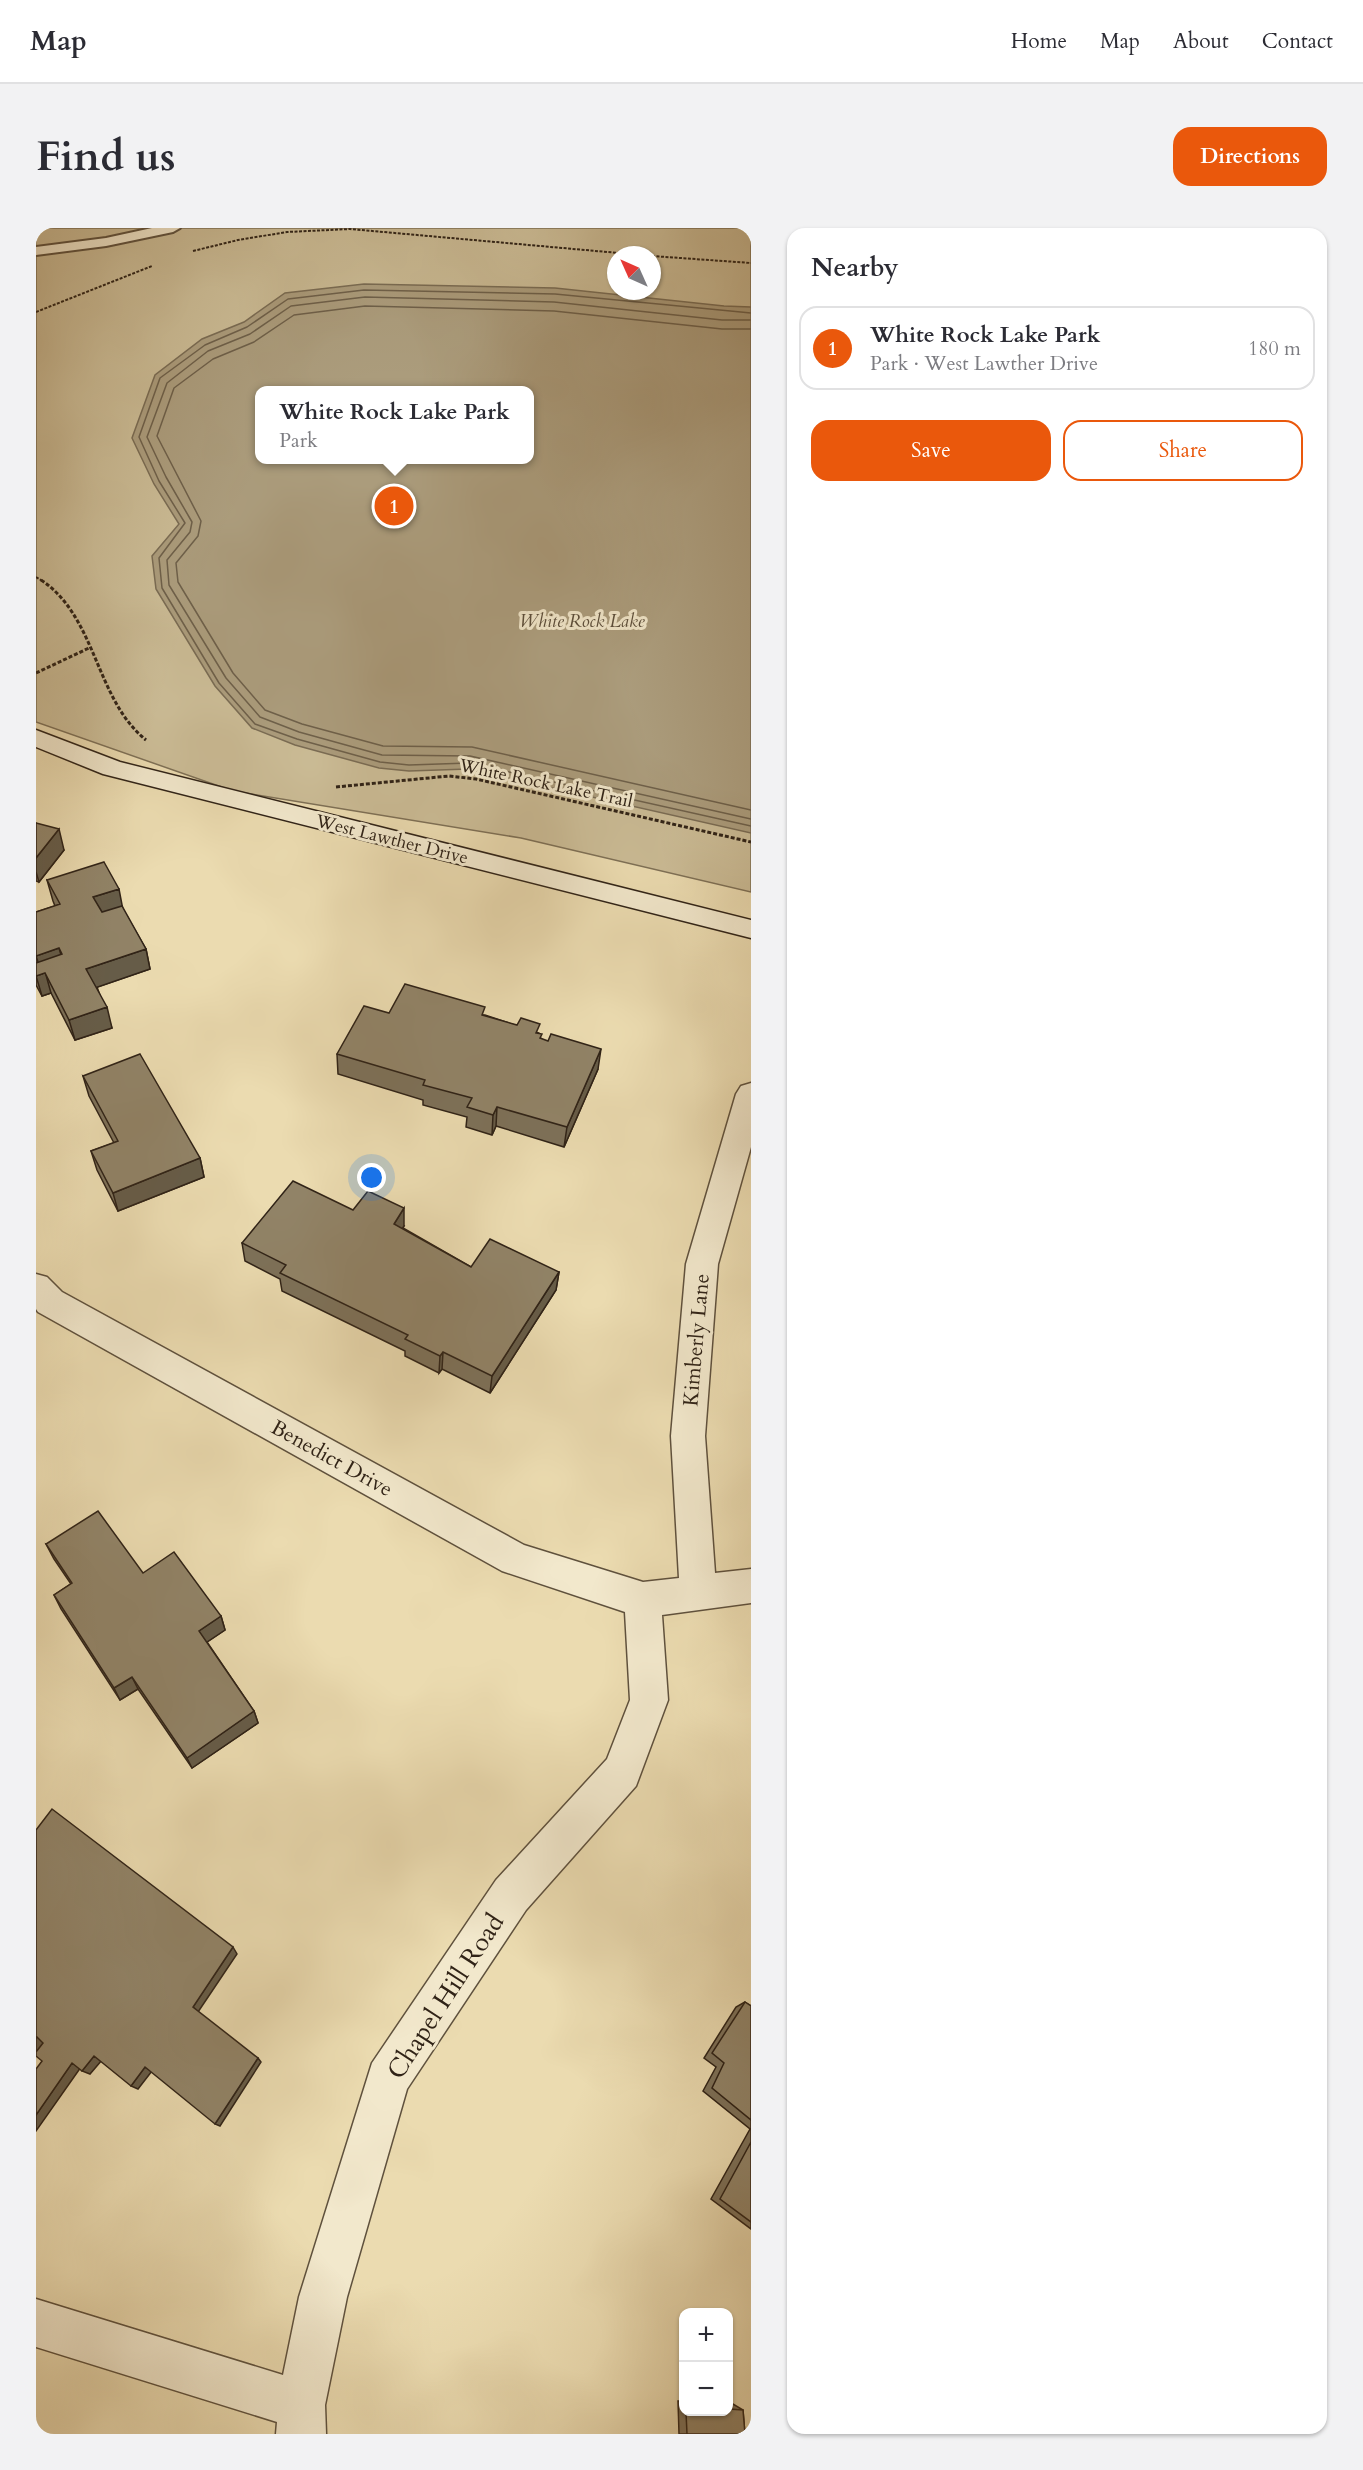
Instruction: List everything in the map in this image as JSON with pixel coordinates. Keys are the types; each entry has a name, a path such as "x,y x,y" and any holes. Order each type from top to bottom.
{"street":[{"name":"West Lawther Drive","path":"36,738 112,768 751,929"},
{"name":"Kimberly Lane","path":"698,1592 688,1436 702,1264 751,1094"},
{"name":"Benedict Drive","path":"36,1287 50,1302 515,1559 643,1600"},
{"path":"643,1600 751,1586"},
{"name":"Chapel Hill Road","path":"36,2323 301,2419 323,2297 388,2079 511,1895 622,1772 649,1700 643,1600"}],"lane":[{"path":"36,251 106,242 173,228"}],"path":[{"path":"404,228 404,233"},
{"path":"189,252 238,240 306,230 350,229 607,252"},
{"path":"661,257 751,263"},
{"path":"36,312 161,262"},
{"path":"36,577 68,602 122,712 139,735 148,741"},
{"path":"36,673 89,648"},
{"name":"White Rock Lake Trail","path":"329,788 449,776 476,779 751,842"}],"shaded area":[{"name":"White Rock Lake","path":"36,228 751,228 751,892 521,838 233,791 36,722"}],"water":[{"name":"White Rock Lake","path":"364,284 555,288 607,294 607,300 661,299 751,307 751,833 468,769 409,771 379,768 295,745 252,728 215,686 156,589 152,556 179,524 154,484 132,438 155,375 202,339 244,322 285,293"}],"building":[{"path":"36,823 59,829 36,858"},
{"path":"104,862 119,889 93,897 102,912 122,906 146,949 86,969 107,1007 69,1020 45,973 36,976 36,963 62,954 59,948 36,956 36,912 60,904 47,880"},
{"path":"405,984 485,1007 482,1015 517,1025 521,1018 540,1024 536,1033 542,1034 540,1038 548,1041 551,1034 601,1049 567,1127 497,1107 493,1115 467,1107 472,1098 423,1085 425,1080 337,1054 364,1006 389,1013"},
{"path":"140,1054 200,1158 113,1193 91,1151 118,1141 83,1076"},
{"path":"293,1181 353,1210 368,1191 404,1208 394,1224 471,1267 490,1239 559,1272 492,1376 443,1352 440,1356 405,1339 408,1335 280,1273 286,1265 242,1243"},
{"path":"98,1511 143,1573 174,1552 221,1616 199,1631 254,1711 187,1758 132,1677 114,1688 54,1595 72,1583 46,1544"},
{"path":"52,1809 233,1947 193,2007 258,2058 215,2124 145,2067 131,2086 94,2056 82,2071 72,2063 36,2115 36,2069 42,2061 36,2056 36,2052 43,2043 36,2038 36,1830"},
{"path":"745,2002 751,2006 751,2120 712,2088 724,2063 712,2053"},
{"path":"751,2142 751,2222 720,2199"},
{"path":"733,2409 743,2410 745,2434 687,2434 686,2416 733,2416"}],"place":[{"name":"White Rock Lake Park","path":"394,506"}]}
